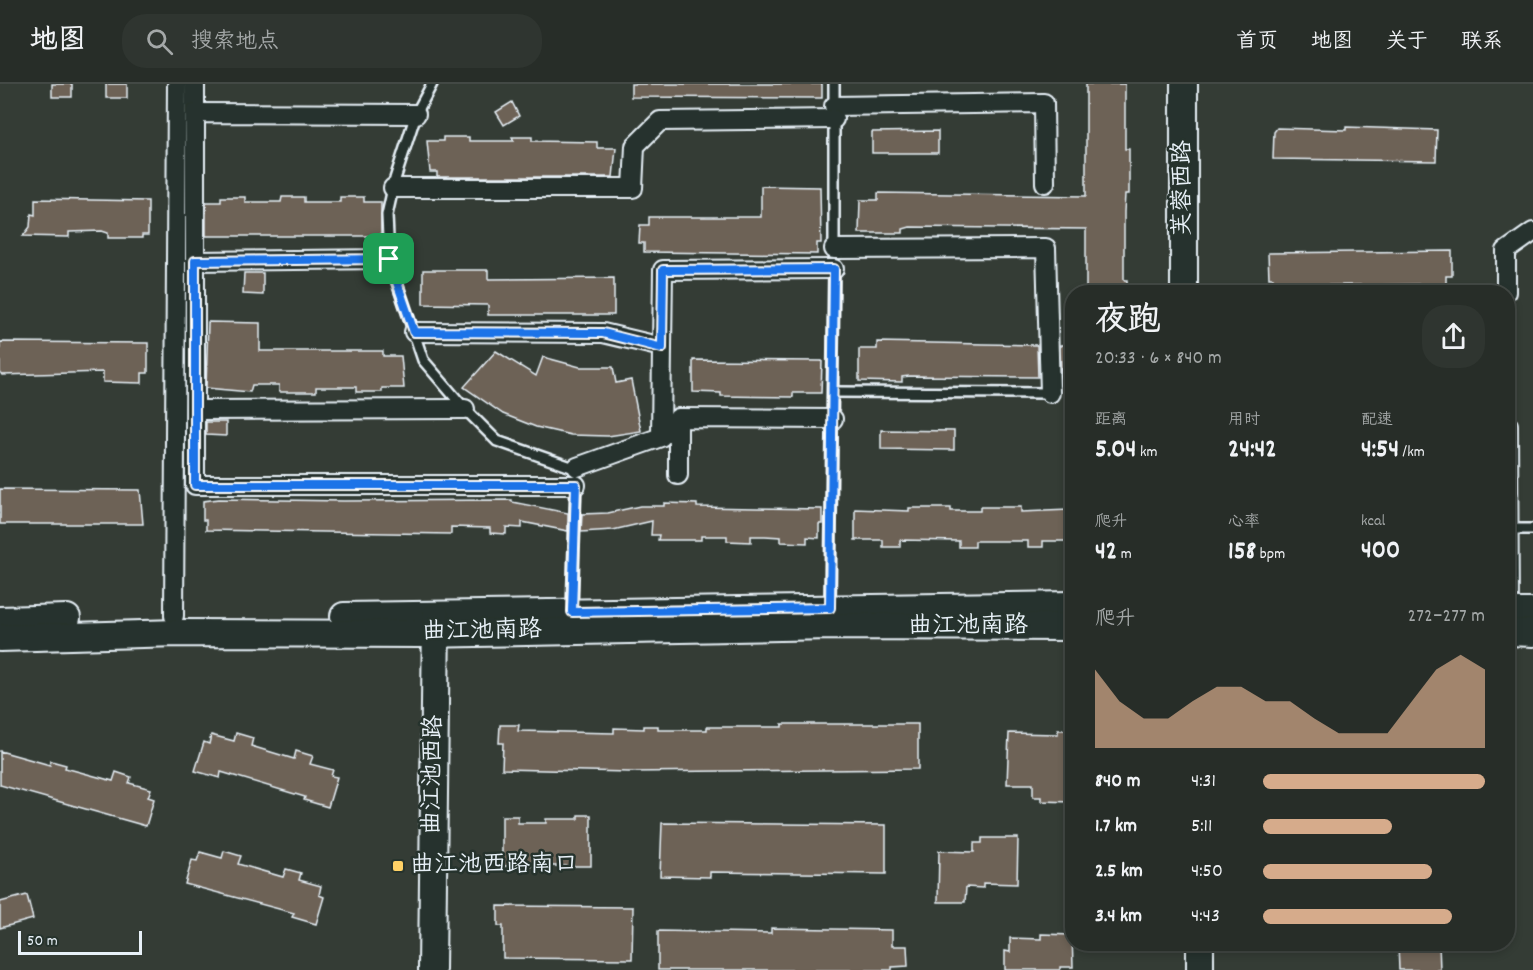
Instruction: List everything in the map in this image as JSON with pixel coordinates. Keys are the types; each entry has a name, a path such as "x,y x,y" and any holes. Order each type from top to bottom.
{"main road":[{"name":"芙蓉西路","path":"1184,84 1184,285"},
{"name":"芙蓉西路","path":"1202,84 1202,285"},
{"name":"曲江池南路","path":"0,620 174,615 428,625 572,612 1065,605"},
{"path":"1515,618 1533,633"},
{"name":"曲江池南路","path":"0,638 428,625 1065,627"},
{"name":"曲江池西路","path":"415,970 428,625"},
{"name":"曲江池西路","path":"428,625 432,970"},
{"path":"1184,951 1184,970"},
{"path":"1200,951 1200,970"}],"street":[{"path":"174,615 177,84"},
{"path":"195,84 195,485 576,476 661,437 663,270 834,269"},
{"path":"393,188 633,188 634,147 660,121 1044,103 1045,183"},
{"path":"195,113 416,114"},
{"path":"1506,285 1506,251 1533,232"},
{"path":"834,249 1046,248 1050,393"},
{"path":"195,261 389,259"},
{"path":"414,332 603,333 662,348"},
{"path":"195,410 465,409"},
{"path":"678,475 678,418 833,420"}],"lane":[{"path":"432,84 416,114 393,188 387,215 389,259 423,360 465,409 497,441 576,476 572,612"},
{"path":"830,608 834,84"},
{"path":"833,392 1050,393"},
{"path":"1515,529 1533,529"}],"building":[{"path":"52,84 72,84 72,97 52,97"},
{"path":"106,84 127,84 127,98 106,98"},
{"path":"631,84 822,84 822,98 631,97"},
{"path":"1086,84 1125,84 1125,149 1129,149 1129,194 1125,194 1124,212 1124,280 1127,280 1127,285 1086,285 1086,229 910,227 903,229 903,233 859,233 860,200 878,200 878,193 1086,196"},
{"path":"512,102 519,116 504,125 496,112"},
{"path":"1346,127 1437,130 1436,161 1273,159 1274,132 1277,128 1346,130"},
{"path":"938,131 938,153 872,153 872,132"},
{"path":"443,137 469,137 469,141 514,141 512,137 532,137 532,141 597,142 597,148 616,148 613,177 437,177 437,172 430,172 427,141 443,141"},
{"path":"761,186 820,187 821,243 817,243 817,254 644,252 644,243 639,243 640,225 649,225 649,217 761,217"},
{"path":"221,197 245,197 245,202 281,202 282,197 304,197 304,202 340,202 340,197 364,197 364,202 381,202 381,236 206,236 206,202 221,202"},
{"path":"35,199 148,201 148,235 142,235 142,238 108,238 108,233 102,231 69,232 69,237 23,236 30,227 31,214 35,215"},
{"path":"1452,251 1452,276 1446,276 1446,284 1273,285 1273,278 1269,278 1268,253"},
{"path":"423,270 488,270 488,279 614,278 614,315 488,315 488,305 423,304"},
{"path":"244,273 263,273 263,295 243,294"},
{"path":"208,322 260,323 260,351 383,351 383,356 401,356 404,388 382,388 382,392 356,392 356,387 316,387 316,392 279,392 279,385 252,385 250,392 206,388"},
{"path":"0,342 148,343 148,373 142,373 142,383 103,382 103,372 2,375 0,372"},
{"path":"877,342 1037,345 1038,377 910,376 902,377 902,382 859,381 859,349 877,349"},
{"path":"1060,345 1065,345 1065,377 1061,377"},
{"path":"496,351 536,376 543,357 580,367 613,367 616,383 631,380 641,431 608,436 571,435 536,427 503,414 464,387"},
{"path":"693,360 822,361 821,393 793,393 793,397 721,396 721,393 693,392"},
{"path":"206,422 226,422 226,436 206,435"},
{"path":"881,430 954,431 954,450 881,449"},
{"path":"0,489 140,490 143,524 0,524"},
{"path":"219,499 512,500 512,502 568,513 568,531 522,522 522,528 506,527 506,534 490,533 490,528 451,527 451,534 206,530 206,520 203,520 203,501"},
{"path":"664,503 697,504 697,507 822,509 822,524 819,524 819,538 807,537 807,543 781,542 781,537 765,536 751,536 751,542 727,541 727,536 701,536 701,540 658,540 659,535 651,535 652,521 613,530 581,532 582,514 608,513 640,506 664,506"},
{"path":"980,507 1021,507 1021,512 1065,510 1065,541 1043,541 1043,547 1028,547 1028,541 975,541 975,547 959,547 959,541 900,540 900,547 883,547 883,540 855,540 855,509 909,511 909,508 951,508 951,511 980,511"},
{"path":"782,724 918,724 918,769 629,772 502,769 503,743 499,743 500,725 519,725 518,731 614,733 614,728 644,729 644,726 658,726 658,730 707,730 707,727 782,727"},
{"path":"1058,730 1065,730 1065,802 1041,801 1041,797 1033,797 1033,784 1007,784 1009,733 1058,734"},
{"path":"236,733 253,738 251,746 294,759 296,751 313,756 310,764 333,770 331,776 337,777 328,807 304,800 305,797 221,772 220,778 195,771 204,742 209,744 211,735 234,741"},
{"path":"0,751 50,765 51,761 66,765 65,768 113,781 116,772 131,777 129,783 151,789 148,797 154,799 146,826 0,785"},
{"path":"578,815 591,815 591,866 502,866 502,816 518,816 518,823 546,823 546,819 578,819"},
{"path":"662,823 886,825 886,874 710,872 710,877 660,876"},
{"path":"982,838 1018,838 1017,884 983,883 983,888 966,887 965,902 938,902 939,851 974,852 974,843 982,843"},
{"path":"224,851 241,856 238,864 283,877 286,869 301,873 299,880 321,886 319,895 324,897 316,924 292,917 294,913 185,884 192,860 197,861 200,852 222,858"},
{"path":"27,895 33,919 0,928 0,902"},
{"path":"498,906 633,907 632,959 503,958 503,926 498,926"},
{"path":"771,928 892,930 892,946 907,946 908,966 892,967 892,970 658,970 658,931 771,933"},
{"path":"1041,934 1065,935 1065,951 1072,951 1073,967 1060,967 1060,970 1005,970 1005,951 1010,952 1010,938 1041,939"},
{"path":"1398,951 1439,951 1440,970 1399,970"}],"place":[{"name":"曲江池西路南口","path":"398,866"}],"route":[{"path":"389,259 414,332 603,333 662,348 663,270 834,269 830,608 572,612 576,485 195,485 195,261 389,259"}]}
